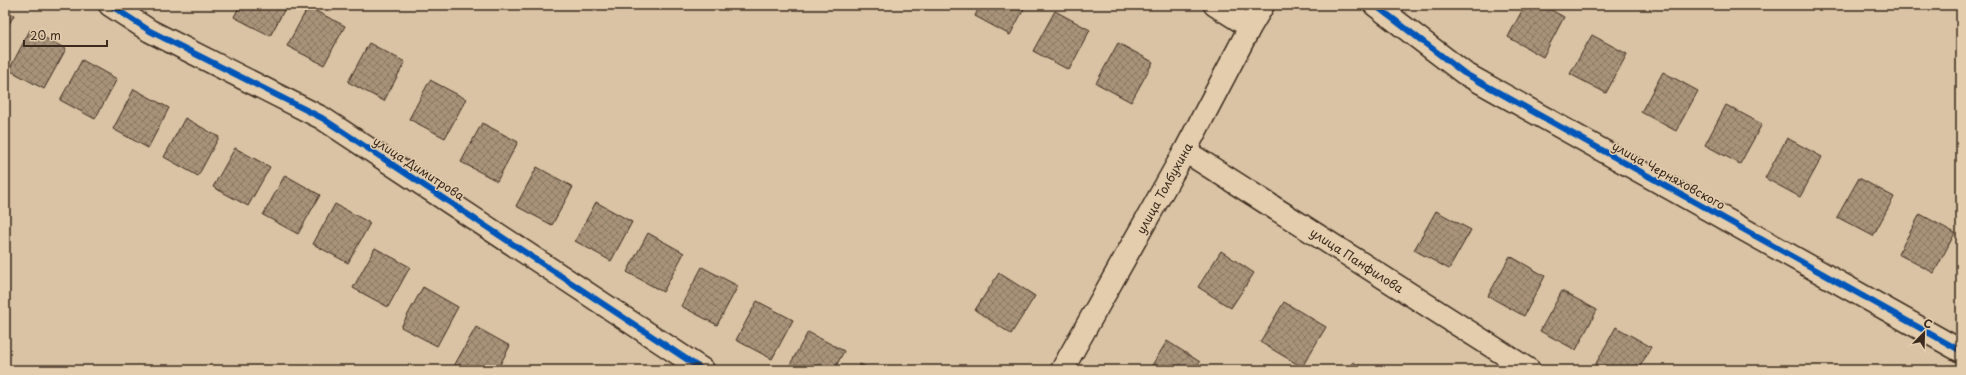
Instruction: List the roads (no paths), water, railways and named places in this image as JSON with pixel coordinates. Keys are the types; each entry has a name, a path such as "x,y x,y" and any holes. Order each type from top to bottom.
{"street":[{"name":"улица Димитрова","path":"110,5 150,31 322,118 703,370"},
{"path":"1215,5 1250,27"},
{"name":"улица Толбухина","path":"1062,370 1185,151 1263,5"},
{"name":"улица Черняховского","path":"1375,5 1464,73 1961,351"},
{"name":"улица Панфилова","path":"1185,151 1529,370"}]}
